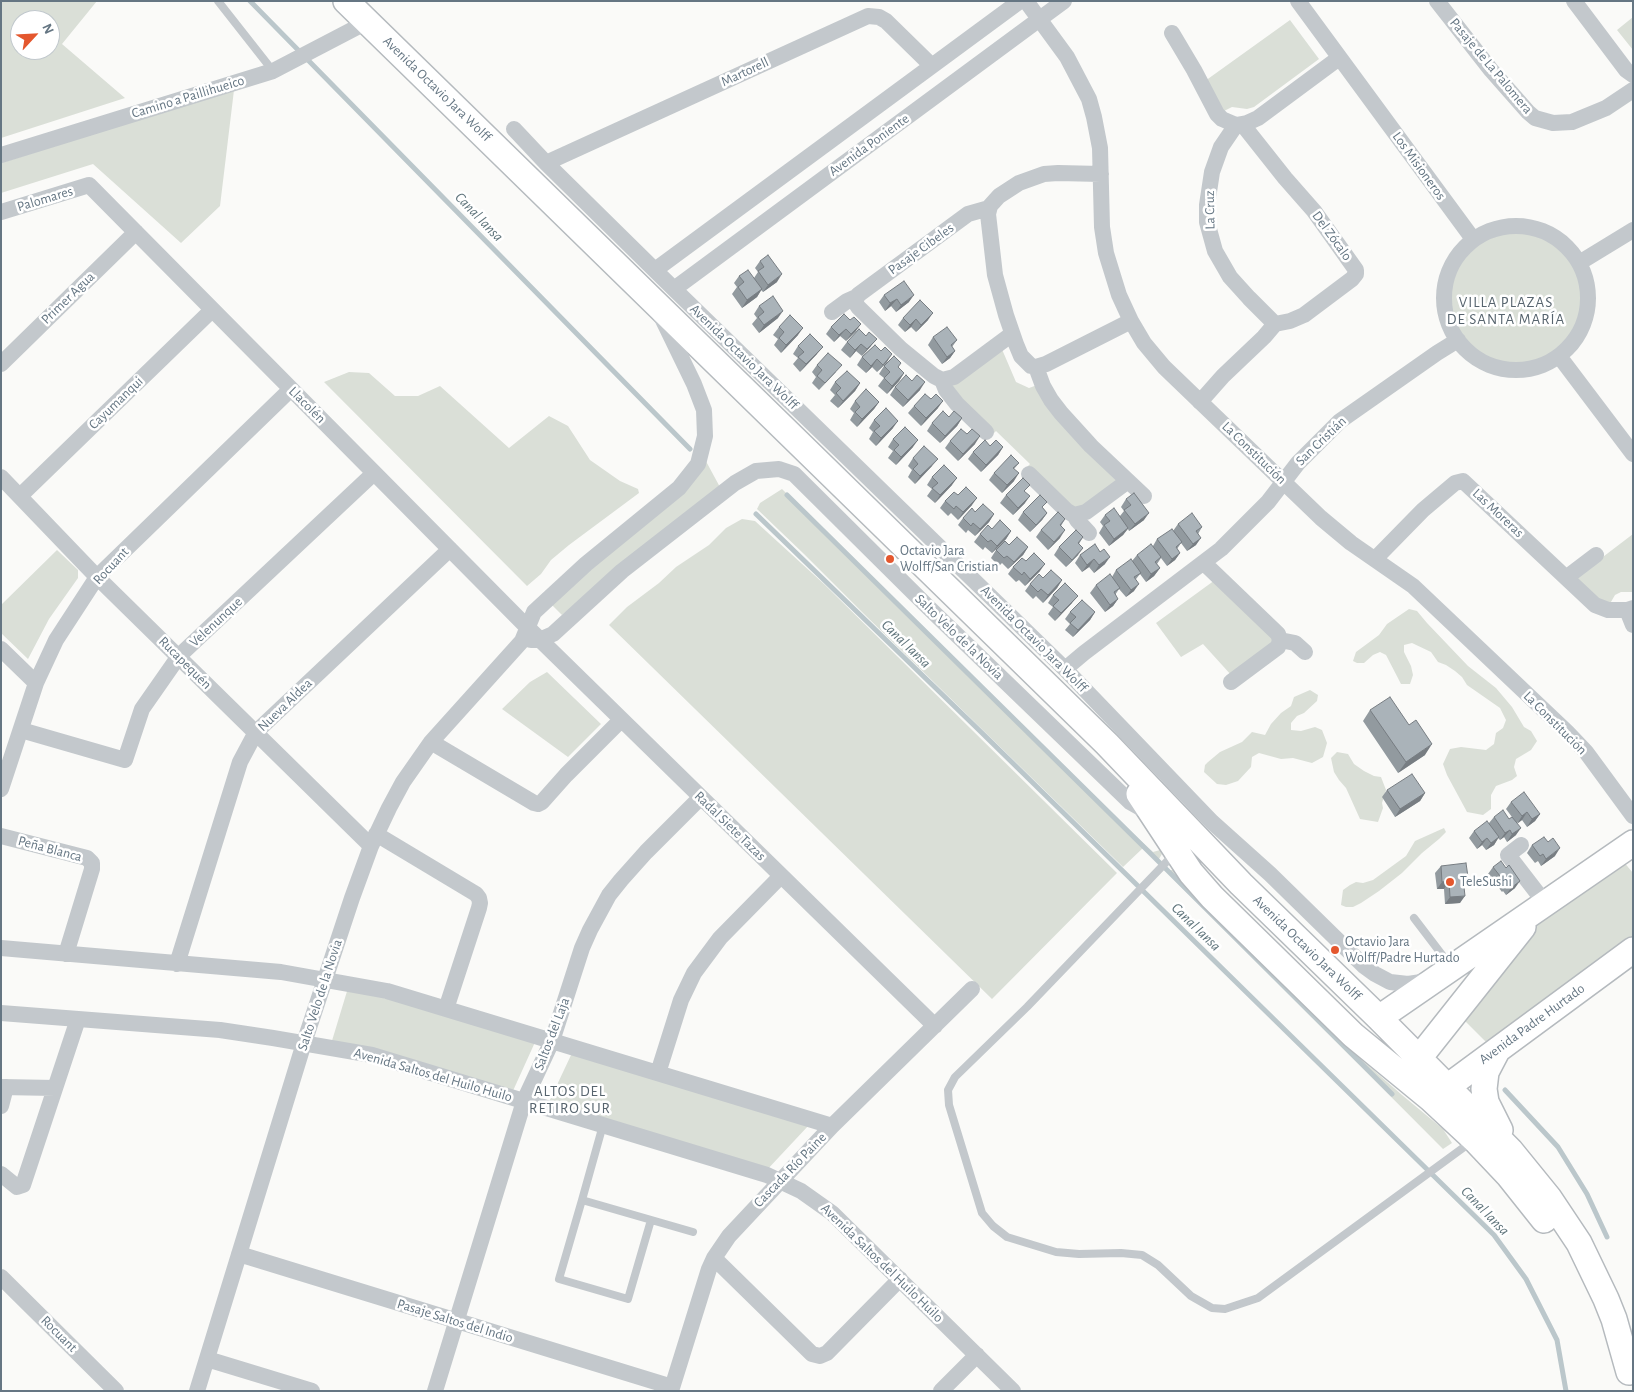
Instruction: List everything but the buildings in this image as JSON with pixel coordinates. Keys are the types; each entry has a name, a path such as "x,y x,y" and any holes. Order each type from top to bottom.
{"main road":[{"name":"Avenida Octavio Jara Wolff","path":"346,1 664,294 1107,744 1241,884 1379,1018 1412,1068 1439,1093 1510,1150"},
{"name":"Avenida Octavio Jara Wolff","path":"1107,744 1115,764 1137,791 1191,874 1212,897 1353,1036 1412,1068"},
{"path":"1379,1018 1633,843"},
{"path":"1412,1068 1542,905"},
{"name":"Avenida Padre Hurtado","path":"1439,1093 1633,950"},
{"path":"1498,1050 1486,1072 1484,1089 1491,1114 1510,1150 1549,1198 1579,1243 1608,1306 1631,1377"},
{"path":"1439,1093 1474,1139 1524,1194 1557,1238 1595,1302 1631,1377"}],"street":[{"name":"Avenida Poniente","path":"656,270 1020,1"},
{"name":"La Constitución","path":"1026,1 1067,57 1089,99 1098,133 1103,240 1113,280 1130,321 1153,355 1331,527 1413,586 1567,732 1586,752 1633,816"},
{"name":"Avenida Poniente","path":"664,294 1064,1"},
{"name":"Los Misioneros","path":"1298,1 1473,239"},
{"name":"Pasaje de La Palomera","path":"1437,1 1491,70 1535,118 1553,123 1572,122 1606,108 1633,90"},
{"path":"1574,1 1626,70 1633,75"},
{"name":"Martorell","path":"546,163 868,16 879,17 886,21 932,66"},
{"name":"Camino a Paillihueico","path":"1,155 273,71 367,22"},
{"name":"Del Zócalo","path":"1172,33 1217,114 1222,119 1239,125 1314,211 1356,270 1356,274 1352,279 1304,315 1276,324"},
{"name":"La Cruz","path":"1276,324 1230,277 1215,252 1209,230 1207,205 1212,172 1221,147 1239,125 1258,118 1339,58"},
{"name":"Avenida Octavio Jara Wolff","path":"514,129 546,163 656,270 664,294 1065,669 1212,822 1270,874 1364,966 1384,979 1399,984 1419,983 1433,979 1448,970"},
{"name":"Pasaje Cibeles","path":"832,312 856,297 968,214 989,208 1004,192 1019,182 1031,177 1058,173 1101,174"},
{"name":"Palomares","path":"1,212 89,185"},
{"name":"Llacolén","path":"89,185 450,549 524,631"},
{"path":"989,208 990,237 995,275 1012,334 1026,362 1036,367 1043,386 1061,414 1091,446 1144,496"},
{"path":"1500,227 1529,227 1552,235 1562,242 1577,260 1585,277 1588,294 1585,318 1575,339 1559,356 1550,362 1520,370 1500,368 1475,357 1458,340 1451,329 1445,312 1445,287 1448,272 1462,250 1473,239 1483,233 1500,227"},
{"path":"1577,260 1633,230"},
{"name":"Primer Agua","path":"1,364 136,232"},
{"name":"Salto Velo de la Novia","path":"197,1391 304,1043 352,898 373,840 399,788 431,742 524,631 534,612 586,564 686,482 698,464 705,436 704,410 664,294"},
{"path":"856,297 858,307 901,348 934,376 942,380 954,377 1012,334"},
{"name":"Cayumanqui","path":"20,496 212,310"},
{"path":"1036,367 1046,364 1130,321"},
{"path":"1200,402 1233,365 1276,324"},
{"name":"San Cristián","path":"1065,669 1231,540 1268,502 1312,448 1340,421 1458,340"},
{"path":"1559,356 1633,454"},
{"path":"942,380 946,390 954,400 986,432"},
{"name":"Rocuant","path":"1,789 36,682 56,640 98,577 291,389"},
{"name":"Salto Velo de la Novia","path":"524,631 539,640 553,634 622,571 734,483 756,471 779,469 794,474 929,608 1130,802 1153,816"},
{"name":"Velenunque","path":"20,730 125,760 142,709 179,656 374,473"},
{"path":"1029,474 1067,511 1074,515 1089,533"},
{"name":"Rucapequén","path":"1,477 98,577 256,732 373,840 476,894 480,903 446,1009"},
{"path":"1074,515 1086,512 1128,481"},
{"name":"Las Moreras","path":"1375,559 1423,510 1455,483 1463,481 1600,607 1631,615"},
{"name":"Nueva Aldea","path":"177,964 240,762 256,732 450,549"},
{"path":"1567,578 1596,555"},
{"path":"1204,562 1278,634 1280,640 1278,647 1231,682"},
{"name":"Radal Siete Tazas","path":"539,640 935,1026"},
{"path":"1280,640 1295,643 1305,652"},
{"path":"1,649 36,682"},
{"path":"431,742 538,804 621,720"},
{"name":"Saltos del Laja","path":"435,1391 524,1101 552,1041 582,948 602,907 615,888 634,865 701,797"},
{"name":"Peña Blanca","path":"1,836 87,858 92,862 92,870 66,954"},
{"path":"1521,844 1508,854 1542,905"},
{"path":"658,1073 682,1000 694,973 720,938 781,876"},
{"path":"1,948 281,972 386,991 832,1126"},
{"name":"Cascada Río Paine","path":"672,1389 704,1284 714,1258 739,1224 832,1126 972,989"},
{"name":"Avenida Saltos del Huilo Huilo","path":"1,1013 220,1030 372,1056 754,1170 810,1196 832,1213 1013,1391"},
{"path":"1,1174 17,1187 23,1185 78,1019"},
{"path":"1,1106 4,1087 55,1088"},
{"name":"Pasaje Saltos del Indio","path":"238,1254 672,1389"},
{"path":"714,1258 812,1354 820,1356 827,1353 900,1279"},
{"name":"Rocuant","path":"1,1277 116,1391"},
{"path":"941,1391 977,1355"},
{"path":"207,1359 312,1391"}],"lane":[{"path":"218,1 273,71"},
{"path":"1176,851 1027,1007 955,1077 948,1090 950,1105 982,1213 993,1226 1007,1237 1056,1252 1142,1255 1158,1265 1191,1296 1212,1308 1225,1309 1258,1298 1474,1139"},
{"path":"1414,918 1446,960 1448,970"},
{"path":"603,1125 559,1279 628,1299 651,1220"},
{"path":"582,1200 693,1232"}],"shaded area":[{"path":"1,1 97,1 62,44 125,98 1,138"},
{"path":"1633,17 1633,50 1617,30"},
{"path":"1290,20 1319,59 1254,107 1247,109 1232,107 1224,111 1205,81"},
{"path":"234,90 220,206 181,243 93,164 1,193 1,163"},
{"path":"1516,231 1542,236 1564,250 1578,272 1583,298 1578,324 1564,346 1542,360 1516,365 1490,360 1468,346 1454,324 1449,298 1454,272 1468,250 1490,236"},
{"path":"1001,347 1016,382 1029,388 1040,384 1123,479 1076,511 1026,468 1030,464 996,431 992,435 949,382"},
{"path":"349,372 369,373 395,396 418,396 440,386 509,448 549,416 568,426 590,460 620,481 638,489 639,493 569,545 551,560 541,574 527,586 324,382"},
{"path":"701,452 721,489 562,615 552,605 558,594 666,505"},
{"path":"782,489 1105,808 1153,852 1160,850 1162,854 1159,859 1156,861 1143,848 1123,867 757,509 760,503"},
{"path":"742,519 755,521 824,584 1117,873 992,999 609,625 627,607 659,583 676,567 709,545 726,528"},
{"path":"1633,534 1633,592 1621,592 1615,595 1608,607 1574,579"},
{"path":"57,550 78,570 78,578 49,619 28,659 1,633 1,605"},
{"path":"1215,580 1275,640 1232,676 1203,644 1181,657 1156,623"},
{"path":"1409,609 1417,611 1468,666 1496,688 1512,707 1524,727 1531,731 1537,741 1531,750 1516,759 1514,767 1517,776 1496,786 1491,795 1491,809 1483,815 1467,812 1443,764 1450,749 1461,747 1486,750 1494,744 1496,733 1503,728 1506,720 1500,708 1467,685 1455,671 1438,662 1431,652 1412,643 1404,645 1404,652 1413,675 1410,684 1401,684 1386,655 1380,652 1364,663 1353,661 1356,652 1379,635 1387,624"},
{"path":"547,672 601,724 568,757 502,709 530,682"},
{"path":"1310,690 1318,695 1317,701 1304,713 1297,716 1291,723 1291,730 1301,731 1315,727 1322,730 1327,743 1323,757 1312,763 1293,758 1281,759 1259,753 1252,757 1251,767 1238,781 1226,785 1217,784 1204,772 1205,765 1220,752 1242,742 1252,732 1265,735 1271,724 1291,706 1294,697"},
{"path":"1337,752 1348,754 1354,764 1364,771 1381,777 1386,790 1378,822 1360,819 1346,788 1334,772 1331,758"},
{"path":"1444,828 1446,832 1439,839 1379,891 1353,907 1341,905 1343,890 1356,882 1363,883 1373,880 1406,856 1415,841"},
{"path":"1623,861 1633,873 1633,946 1489,1045 1463,1019 1545,914"},
{"path":"1174,870 1189,890 1210,912 1346,1046 1443,1129 1452,1143 1443,1149 1168,873"},
{"path":"348,988 536,1040 512,1093 331,1044"},
{"path":"572,1053 809,1125 765,1172 548,1104"}],"waterway":[{"name":"Canal Iansa","path":"250,1 690,449"},
{"path":"787,495 1392,1094"},
{"name":"Canal Iansa","path":"756,514 1494,1235 1526,1279 1557,1340 1566,1391"},
{"path":"1505,1090 1558,1147 1587,1194 1607,1237"}],"place":[{"name":"Octavio Jara Wolff/San Cristian","path":"890,559"},
{"name":"TeleSushi","path":"1450,882"},
{"name":"Octavio Jara Wolff/Padre Hurtado","path":"1335,950"}],"district":[{"name":"VILLA PLAZAS DE SANTA MARÍA","path":"1506,310"},
{"name":"ALTOS DEL RETIRO SUR","path":"570,1100"}]}
